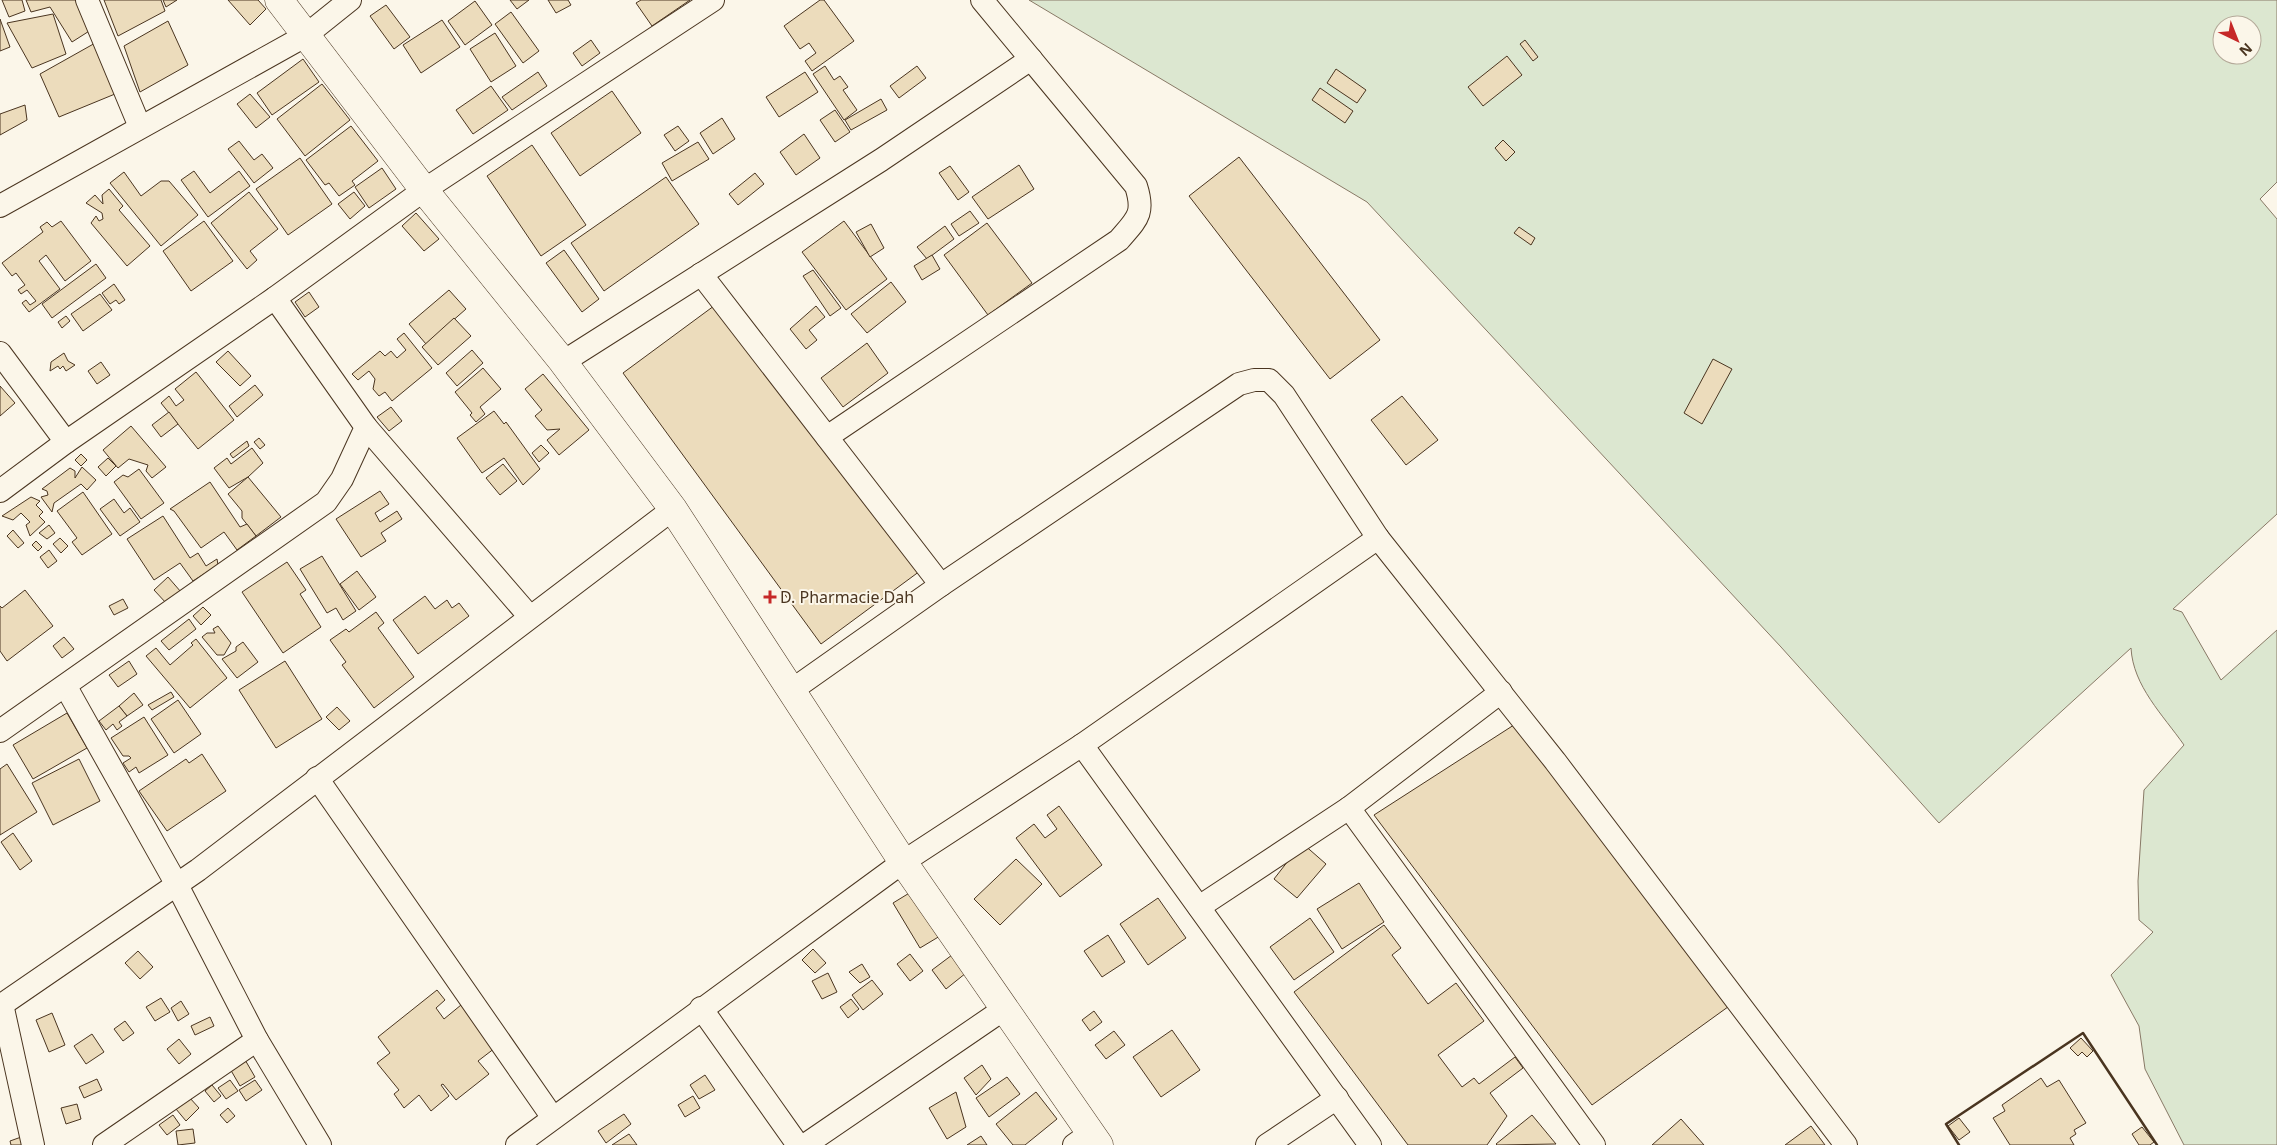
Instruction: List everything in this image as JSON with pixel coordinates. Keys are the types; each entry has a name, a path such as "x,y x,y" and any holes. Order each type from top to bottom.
{"main road":[{"path":"279,0 424,190 563,362 673,509 903,862 1004,1009 1088,1141"}],"street":[{"path":"87,0 140,127"},
{"path":"0,206 305,36 350,0"},
{"path":"0,491 66,442 275,298 424,190 714,0"},
{"path":"827,437 1119,240 1136,221 1142,204 1136,186 982,0"},
{"path":"563,362 881,160 1031,59"},
{"path":"701,274 941,585"},
{"path":"275,298 366,428 530,617"},
{"path":"0,353 66,442"},
{"path":"792,690 941,585 1239,384 1254,380 1268,380 1284,395 1378,538 1617,841 1846,1145"},
{"path":"0,731 66,687 326,502 342,480 366,428"},
{"path":"33,1145 1,1005 177,884 673,509"},
{"path":"516,1145 903,862 1082,745 1378,538"},
{"path":"66,687 177,884 257,1040 320,1145"},
{"path":"1199,908 1349,808 1501,692"},
{"path":"1082,745 1370,1145"},
{"path":"317,778 553,1118"},
{"path":"1349,808 1594,1145"},
{"path":"701,1008 798,1145"},
{"path":"805,1145 1004,1009"},
{"path":"104,1145 257,1040"},
{"path":"1267,1145 1337,1098"}],"green space":[{"path":"1029,0 2277,0 2277,182 2260,199 2277,219 2277,514 2173,609 2182,612 2221,680 2277,630 2277,1145 2184,1145 2145,1069 2139,1026 2111,975 2153,932 2139,920 2138,881 2144,790 2184,745 2143,687 2133,662 2131,648 1939,823 1781,647 1367,202"}],"building":[{"path":"2,0 22,0 25,11 9,17"},
{"path":"26,0 81,0 94,28 72,42 50,7 31,12"},
{"path":"104,0 161,0 165,11 118,36"},
{"path":"163,0 177,0 166,7"},
{"path":"228,0 258,0 266,9 250,25"},
{"path":"510,0 529,0 517,9"},
{"path":"548,0 568,0 571,5 556,13"},
{"path":"641,0 690,0 652,26 636,3"},
{"path":"820,0 824,0 854,41 812,71 805,61 816,53 809,43 800,49 784,26"},
{"path":"475,1 492,25 465,45 448,21"},
{"path":"386,5 410,37 394,49 370,16"},
{"path":"511,12 539,51 523,63 495,24"},
{"path":"53,14 66,54 32,68 7,23"},
{"path":"0,19 10,47 0,51"},
{"path":"442,20 460,47 421,73 403,45"},
{"path":"168,21 188,65 140,92 124,46"},
{"path":"495,33 516,66 491,82 470,49"},
{"path":"591,40 600,53 582,66 573,53"},
{"path":"1525,40 1538,57 1533,61 1520,44"},
{"path":"97,42 115,94 59,117 40,74"},
{"path":"1507,56 1522,75 1483,106 1468,87"},
{"path":"303,59 319,82 272,115 257,93"},
{"path":"825,66 834,80 840,76 848,87 843,90 857,110 844,120 813,74"},
{"path":"917,66 926,78 899,98 890,86"},
{"path":"1336,69 1366,90 1357,103 1327,83"},
{"path":"538,72 547,86 512,110 502,97"},
{"path":"805,72 818,92 779,117 766,97"},
{"path":"322,84 350,120 305,156 277,119"},
{"path":"491,86 508,110 473,134 456,110"},
{"path":"1320,88 1353,111 1345,123 1312,100"},
{"path":"612,91 641,133 580,176 551,133"},
{"path":"250,94 270,117 256,128 237,104"},
{"path":"881,99 887,110 851,130 845,120"},
{"path":"25,105 27,120 0,135 0,114"},
{"path":"835,110 850,132 835,142 820,120"},
{"path":"722,118 735,139 713,154 700,133"},
{"path":"351,126 378,161 352,181 355,185 339,196 329,183 325,185 306,160"},
{"path":"678,126 689,141 675,151 664,135"},
{"path":"804,134 820,158 796,175 780,152"},
{"path":"1503,140 1515,152 1506,161 1495,148"},
{"path":"239,141 254,160 262,154 273,168 254,183 228,149"},
{"path":"698,142 709,159 672,181 662,163"},
{"path":"532,145 586,225 541,256 487,176"},
{"path":"1239,157 1380,340 1330,379 1189,196"},
{"path":"300,158 332,204 288,235 256,189"},
{"path":"1019,165 1034,189 988,219 972,197"},
{"path":"950,166 969,192 958,200 939,173"},
{"path":"382,168 396,189 369,208 355,187"},
{"path":"194,171 210,193 239,171 250,186 208,217 181,180"},
{"path":"124,172 141,196 161,181 169,181 198,215 161,246 110,183"},
{"path":"755,173 764,184 738,205 729,194"},
{"path":"666,177 699,224 604,291 571,243"},
{"path":"109,189 123,206 119,210 150,246 127,266 91,223 96,216 99,221 103,219 102,213 86,203 95,195 103,204 102,195"},
{"path":"249,192 278,229 250,251 257,260 247,269 211,223"},
{"path":"354,192 365,206 350,219 338,204"},
{"path":"970,211 979,223 959,236 951,224"},
{"path":"416,213 439,239 424,251 402,226"},
{"path":"61,221 91,261 65,281 46,255 39,261 60,289 29,312 22,303 26,300 30,305 36,301 27,290 21,294 18,290 25,285 16,273 12,276 2,263 43,232 40,227 47,222 52,227"},
{"path":"204,221 233,261 191,291 163,251"},
{"path":"844,221 887,279 846,310 802,252"},
{"path":"987,223 1032,283 988,315 944,255"},
{"path":"871,224 884,248 870,257 856,232"},
{"path":"945,226 954,239 927,259 917,247"},
{"path":"1519,227 1535,238 1531,245 1514,233"},
{"path":"564,250 599,299 582,312 546,263"},
{"path":"932,255 940,269 922,280 914,266"},
{"path":"96,264 106,278 52,318 42,304"},
{"path":"813,270 841,308 830,316 803,276"},
{"path":"891,282 906,302 867,333 851,314"},
{"path":"114,284 125,300 119,304 116,300 110,304 102,293"},
{"path":"449,290 466,309 426,344 409,324"},
{"path":"309,292 319,307 305,317 295,302"},
{"path":"100,294 112,310 83,331 71,314"},
{"path":"722,300 920,571 821,644 623,373"},
{"path":"816,306 825,317 809,330 817,340 806,349 790,329"},
{"path":"66,316 70,321 62,328 58,322"},
{"path":"454,318 471,336 438,365 422,347"},
{"path":"404,333 432,368 392,401 385,392 379,396 373,389 375,379 369,371 358,380 352,374 380,351 385,356 391,351 397,358 406,350 397,339"},
{"path":"867,343 888,373 843,407 821,378"},
{"path":"472,350 483,363 457,386 446,373"},
{"path":"228,351 251,376 240,386 216,362"},
{"path":"64,353 68,361 75,365 66,371 63,366 60,369 58,366 50,371 51,362"},
{"path":"1713,359 1732,369 1702,424 1684,413"},
{"path":"101,362 110,375 97,384 88,371"},
{"path":"483,368 501,389 480,407 485,414 476,422 470,415 472,413 455,392"},
{"path":"196,372 234,420 198,449 161,403 169,396 176,406 184,400 175,389"},
{"path":"543,374 589,430 559,455 547,440 560,429 547,430 535,416 542,410 525,389"},
{"path":"255,385 263,395 237,417 229,406"},
{"path":"0,386 15,403 0,416"},
{"path":"1402,396 1438,440 1406,465 1371,420"},
{"path":"391,407 402,421 389,431 377,417"},
{"path":"494,411 504,424 506,422 540,469 523,485 504,458 482,473 457,438"},
{"path":"169,412 178,424 161,437 152,425"},
{"path":"131,426 166,467 152,478 146,471 148,465 129,459 118,468 103,450"},
{"path":"259,438 265,445 260,449 254,442"},
{"path":"247,441 249,446 233,458 230,454"},
{"path":"541,445 549,453 539,462 532,453"},
{"path":"252,448 263,463 248,477 229,488 214,468 227,458 231,464"},
{"path":"81,454 87,460 81,466 75,460"},
{"path":"108,458 116,466 106,476 98,467"},
{"path":"503,464 517,481 500,495 486,478"},
{"path":"82,467 96,480 87,490 81,484 54,503 52,512 41,497 48,495 47,491 42,489 70,468 75,471 75,478"},
{"path":"139,469 164,503 141,519 114,482 123,475 128,477"},
{"path":"248,477 281,517 256,536 242,518 242,511 228,494"},
{"path":"210,482 240,527 247,524 256,536 237,550 224,532 201,548 174,511 170,509"},
{"path":"380,491 389,504 375,513 380,522 397,511 402,519 381,533 386,541 361,557 336,519"},
{"path":"83,492 112,534 82,555 72,542 77,538 57,511"},
{"path":"31,497 40,501 36,505 43,512 39,516 45,522 30,536 26,525 30,522 21,513 13,520 2,516"},
{"path":"114,499 124,513 130,508 140,522 120,536 100,509"},
{"path":"163,516 190,558 198,553 206,566 217,559 218,565 193,581 180,563 154,580 127,539"},
{"path":"49,525 55,533 47,539 39,533"},
{"path":"13,530 24,543 18,548 7,536"},
{"path":"60,538 68,546 61,553 53,544"},
{"path":"36,541 42,547 38,551 32,545"},
{"path":"49,550 57,561 48,568 40,557"},
{"path":"322,556 356,611 343,620 336,608 327,613 300,569"},
{"path":"287,562 306,590 300,594 321,627 283,653 242,592"},
{"path":"357,571 376,597 359,610 340,584"},
{"path":"168,577 181,592 167,604 154,590"},
{"path":"25,590 53,626 7,661 0,651 0,606 2,608"},
{"path":"425,596 435,609 447,600 452,608 459,603 469,616 418,654 393,620"},
{"path":"123,599 128,608 114,615 109,606"},
{"path":"203,607 211,615 201,625 193,616"},
{"path":"376,612 384,623 378,628 414,677 374,708 342,665 346,662 330,640 346,629 349,632"},
{"path":"189,619 196,629 169,650 161,641"},
{"path":"218,626 231,643 224,655 217,655 202,637 207,633 215,633 213,629"},
{"path":"64,637 74,649 62,658 53,646"},
{"path":"196,639 227,678 190,708 146,656 156,648 170,665 193,645 191,643"},
{"path":"243,642 258,662 237,678 222,659 236,651 236,647"},
{"path":"129,661 137,674 118,687 109,675"},
{"path":"285,661 322,719 276,748 239,690"},
{"path":"171,692 174,697 152,710 148,705"},
{"path":"134,693 143,705 127,716 119,706"},
{"path":"178,700 201,734 174,753 151,719"},
{"path":"119,706 127,716 119,722 122,726 117,730 113,724 106,730 99,721"},
{"path":"337,707 350,721 339,730 326,717"},
{"path":"67,713 87,748 33,779 13,745"},
{"path":"144,717 168,755 139,773 136,767 129,772 123,763 131,758 123,756 111,738"},
{"path":"1517,723 1732,1004 1592,1105 1374,815"},
{"path":"202,754 226,791 167,831 139,791 186,759 189,763"},
{"path":"79,759 100,801 53,825 32,783"},
{"path":"7,764 37,812 0,835 0,769"},
{"path":"1059,806 1102,865 1060,897 1016,838 1034,824 1045,838 1057,829 1047,815"},
{"path":"13,833 32,861 20,870 1,842"},
{"path":"1302,843 1326,864 1297,898 1274,879"},
{"path":"1016,859 1042,884 1000,925 974,899"},
{"path":"1359,883 1384,922 1342,949 1317,909"},
{"path":"911,892 940,936 920,948 893,903"},
{"path":"1158,898 1186,938 1148,965 1120,924"},
{"path":"1310,918 1334,952 1294,980 1270,947"},
{"path":"1384,925 1401,948 1392,955 1428,1004 1456,983 1484,1021 1438,1055 1462,1087 1474,1078 1479,1084 1515,1057 1523,1068 1490,1093 1507,1116 1487,1145 1408,1145 1294,992"},
{"path":"1108,935 1125,962 1102,977 1084,951"},
{"path":"813,949 826,963 815,973 802,960"},
{"path":"138,951 153,967 140,979 125,963"},
{"path":"910,954 923,971 910,981 897,964"},
{"path":"952,955 966,973 946,989 932,970"},
{"path":"862,964 870,977 860,983 849,972"},
{"path":"828,973 837,992 822,999 812,981"},
{"path":"872,980 883,994 863,1010 852,995"},
{"path":"437,990 445,1000 436,1008 444,1019 461,1005 495,1048 478,1061 489,1074 456,1100 443,1084 441,1085 449,1096 431,1111 419,1095 404,1108 394,1094 399,1090 377,1063 390,1053 378,1037"},
{"path":"161,998 170,1012 155,1021 146,1007"},
{"path":"851,999 859,1009 848,1018 840,1007"},
{"path":"181,1001 189,1014 178,1021 171,1008"},
{"path":"1094,1011 1102,1022 1090,1031 1082,1020"},
{"path":"52,1013 65,1045 49,1052 36,1020"},
{"path":"210,1017 214,1026 195,1035 191,1026"},
{"path":"125,1021 134,1033 123,1041 114,1029"},
{"path":"1172,1030 1200,1070 1161,1097 1133,1057"},
{"path":"1114,1031 1125,1045 1106,1059 1095,1045"},
{"path":"92,1034 104,1052 86,1064 74,1046"},
{"path":"2081,1038 2093,1051 2087,1057 2082,1052 2078,1056 2070,1048"},
{"path":"179,1039 191,1054 179,1064 167,1049"},
{"path":"244,1058 255,1077 240,1086 229,1067"},
{"path":"982,1065 991,1079 976,1095 964,1078"},
{"path":"705,1075 715,1090 699,1099 690,1085"},
{"path":"1007,1077 1020,1094 989,1117 976,1098"},
{"path":"2041,1078 2047,1087 2059,1080 2086,1123 2074,1130 2076,1134 2070,1138 2074,1145 2010,1145 1993,1118 2005,1111 2002,1105"},
{"path":"97,1079 102,1090 84,1098 79,1087"},
{"path":"230,1080 238,1091 226,1099 218,1088"},
{"path":"255,1080 262,1090 246,1101 239,1090"},
{"path":"212,1085 221,1096 214,1102 205,1091"},
{"path":"956,1092 966,1127 947,1139 929,1108"},
{"path":"1036,1092 1057,1119 1025,1145 1013,1145 996,1124"},
{"path":"693,1096 700,1108 685,1117 678,1105"},
{"path":"189,1097 199,1108 186,1121 176,1109"},
{"path":"77,1104 81,1119 66,1124 61,1108"},
{"path":"228,1108 235,1116 227,1123 220,1115"},
{"path":"624,1114 631,1124 606,1143 598,1131"},
{"path":"173,1115 180,1125 167,1135 159,1125"},
{"path":"1532,1115 1556,1144 1496,1144"},
{"path":"1959,1118 1970,1132 1959,1140 1948,1126"},
{"path":"1681,1119 1704,1145 1652,1145"},
{"path":"1811,1126 1825,1145 1785,1145"},
{"path":"2142,1127 2154,1142 2150,1145 2139,1145 2132,1134"},
{"path":"193,1129 195,1143 178,1145 176,1131"},
{"path":"629,1134 637,1145 612,1145"},
{"path":"24,1136 27,1145 11,1145 10,1141"},
{"path":"981,1136 987,1145 967,1145"}],"wall":[{"path":"1959,1145 1946,1124 2083,1033 2157,1145"}],"place":[{"name":"D. Pharmacie Dah","path":"770,597"}]}
